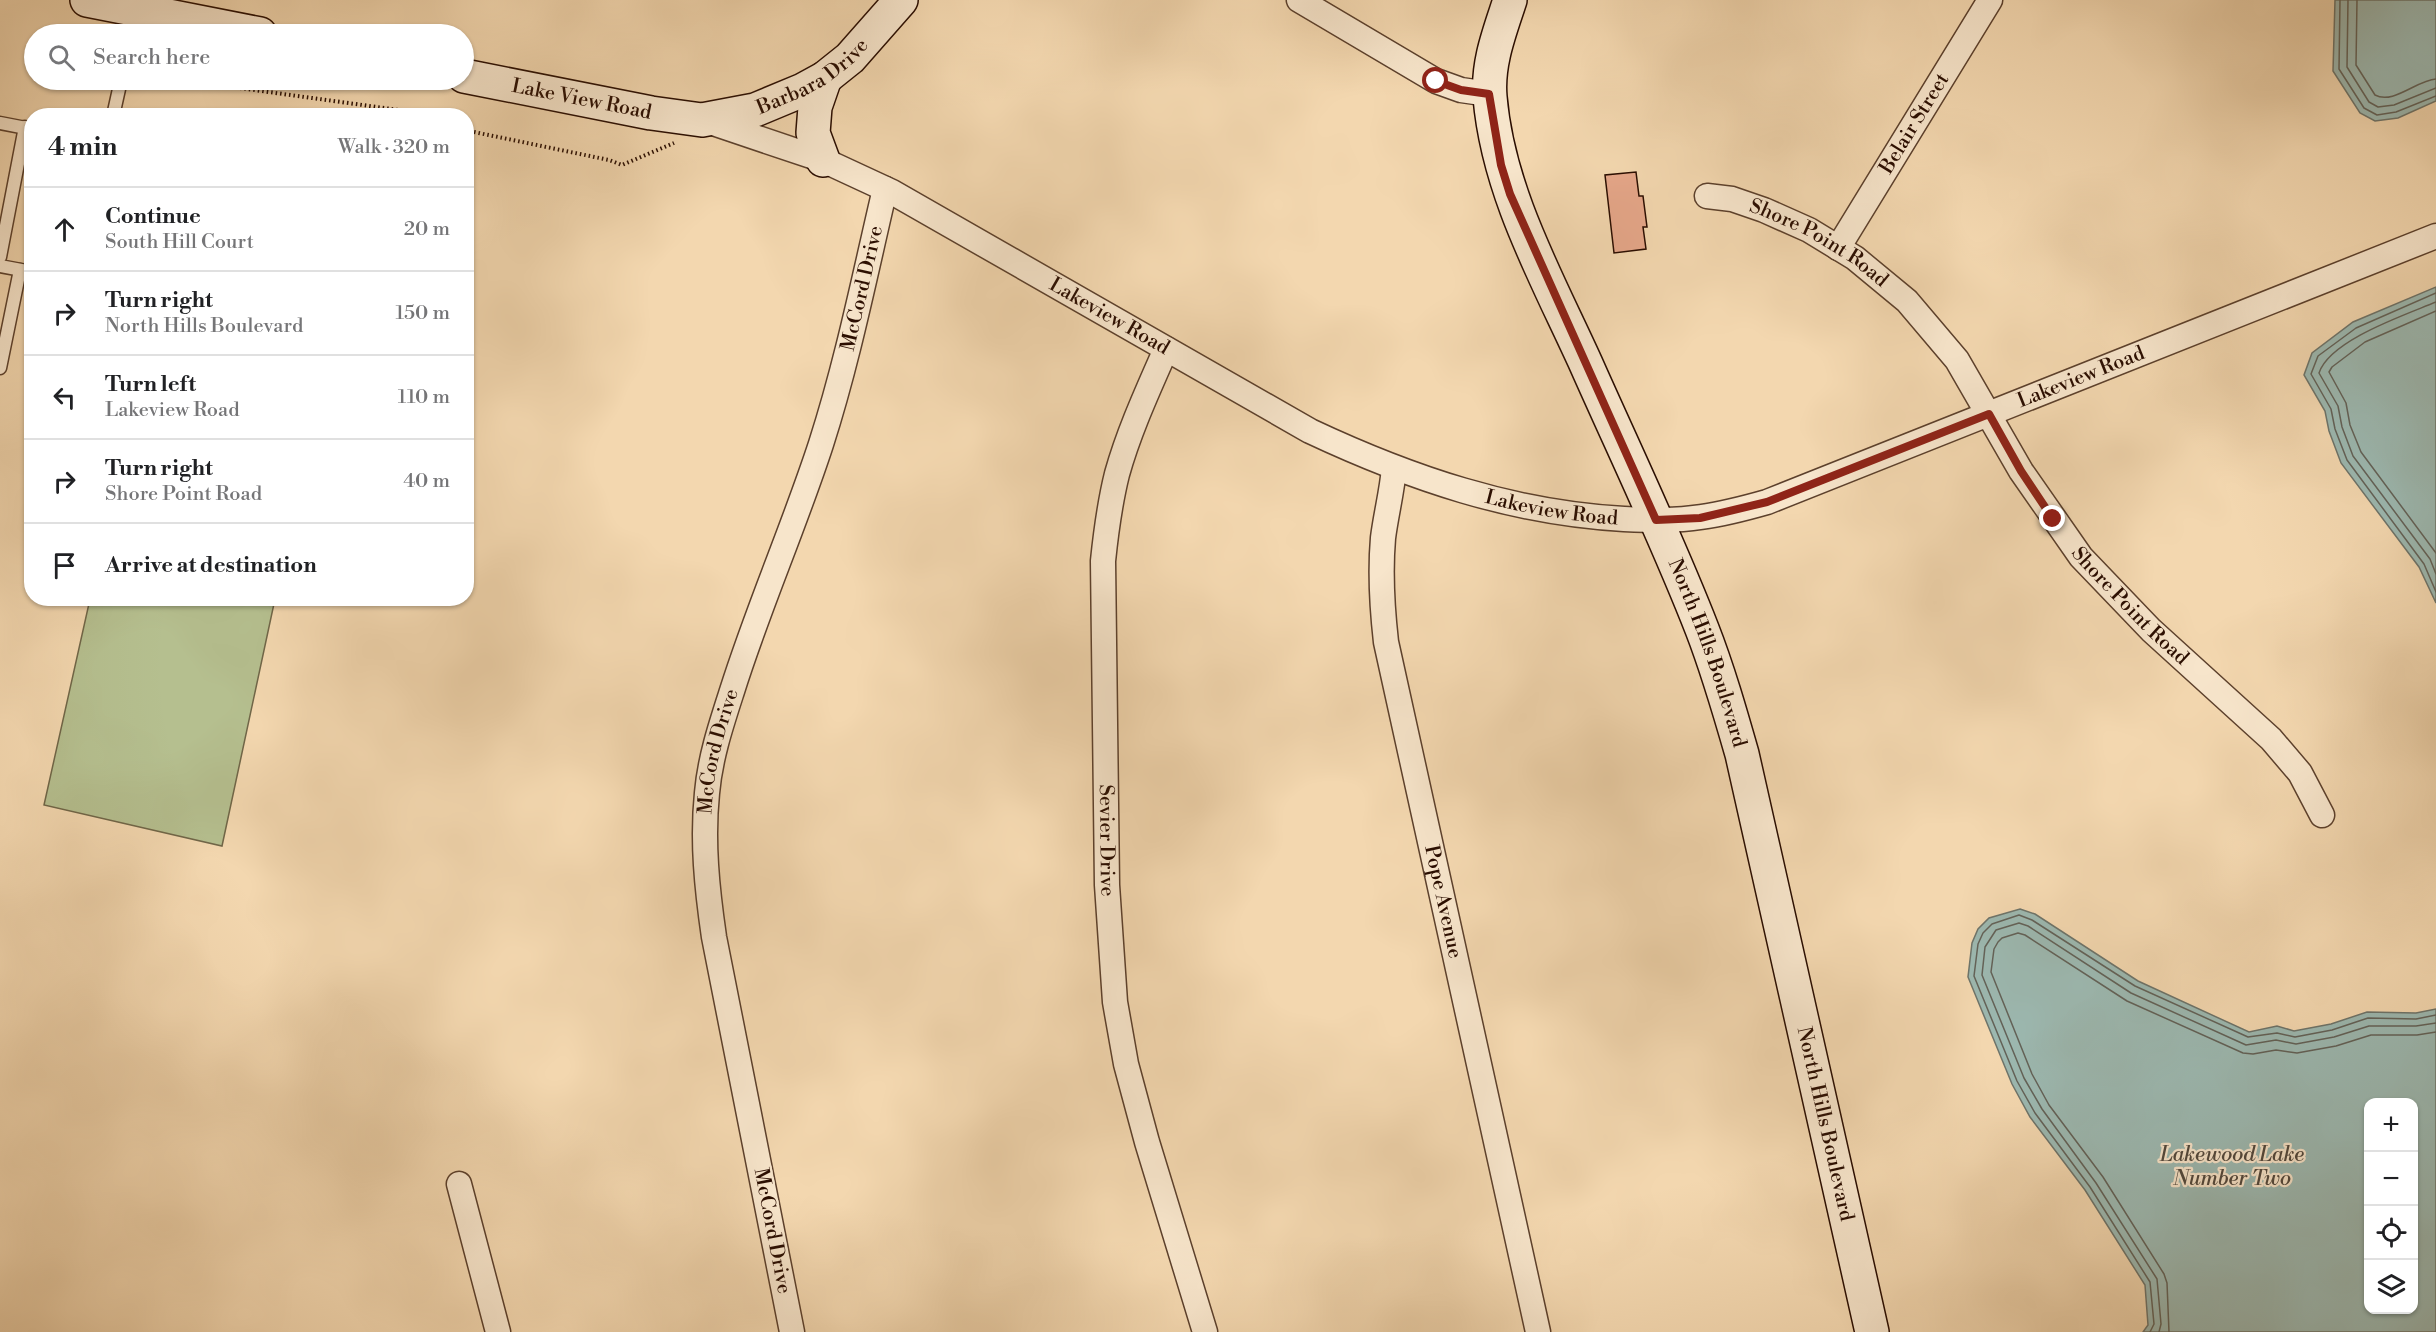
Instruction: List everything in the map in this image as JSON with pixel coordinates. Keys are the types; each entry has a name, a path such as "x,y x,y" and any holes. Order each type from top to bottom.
{"street":[{"path":"87,0 134,22 155,24"},
{"name":"Barbara Drive","path":"702,120 755,110 825,78 850,58 901,0"},
{"path":"1299,0 1436,81 1467,92 1489,94"},
{"name":"North Hills Boulevard","path":"1510,0 1490,70 1489,94 1501,165 1510,194 1656,520 1702,630 1724,693 1742,754 1872,1332"},
{"name":"Belair Street","path":"1838,248 1990,0"},
{"name":"Lake View Road","path":"474,78 651,114 702,120"},
{"path":"823,160 813,133 815,107 825,78"},
{"name":"Lakeview Road","path":"702,120 823,160 885,189 1310,431 1394,468 1500,501 1579,517 1656,520 1700,518 1767,502 2436,236"},
{"name":"McCord Drive","path":"792,1332 707,894 704,839 707,791 714,749 744,653 820,445 841,379 885,189"},
{"name":"Shore Point Road","path":"1707,196 1731,199 1764,210 1809,230 1878,275 1907,301 1957,360 2021,471 2081,557 2151,630 2271,739 2300,773 2322,815"},
{"name":"Sevier Drive","path":"1166,349 1127,441 1117,475 1103,561 1107,885 1115,1002 1126,1064 1204,1332"},
{"name":"Pope Avenue","path":"1394,468 1393,487 1383,537 1381,597 1386,642 1538,1332"},
{"path":"459,1184 498,1332"}],"lane":[{"path":"115,108 119,90"},
{"path":"0,123 24,127"},
{"path":"0,257 24,146"},
{"path":"0,266 24,271"},
{"path":"0,368 24,278"}],"path":[{"path":"118,93 130,90"},
{"path":"254,90 384,108"},
{"path":"474,132 609,160 622,165 679,141 702,120"}],"green space":[{"path":"88,606 273,606 222,846 44,805"}],"water":[{"path":"2335,0 2436,0 2436,101 2398,118 2375,121 2360,113 2333,71"},
{"path":"2436,287 2436,603 2419,567 2341,463 2329,431 2325,411 2304,375 2312,353 2353,322"},
{"name":"Lakewood Lake Number Two","path":"2020,909 2035,914 2138,981 2249,1032 2277,1026 2294,1031 2331,1024 2367,1012 2416,1013 2436,1009 2436,1332 2143,1332 2148,1325 2145,1285 2085,1190 2030,1117 2012,1084 1968,977 1972,943 1978,929 1989,918"}],"building":[{"path":"1636,172 1639,196 1643,196 1647,227 1643,227 1646,249 1614,253 1605,175"}],"route":[{"path":"1436,81 1473,93 1489,94 1501,165 1510,194 1656,520 1700,518 1767,502 1989,414 2021,471 2053,519"}]}
